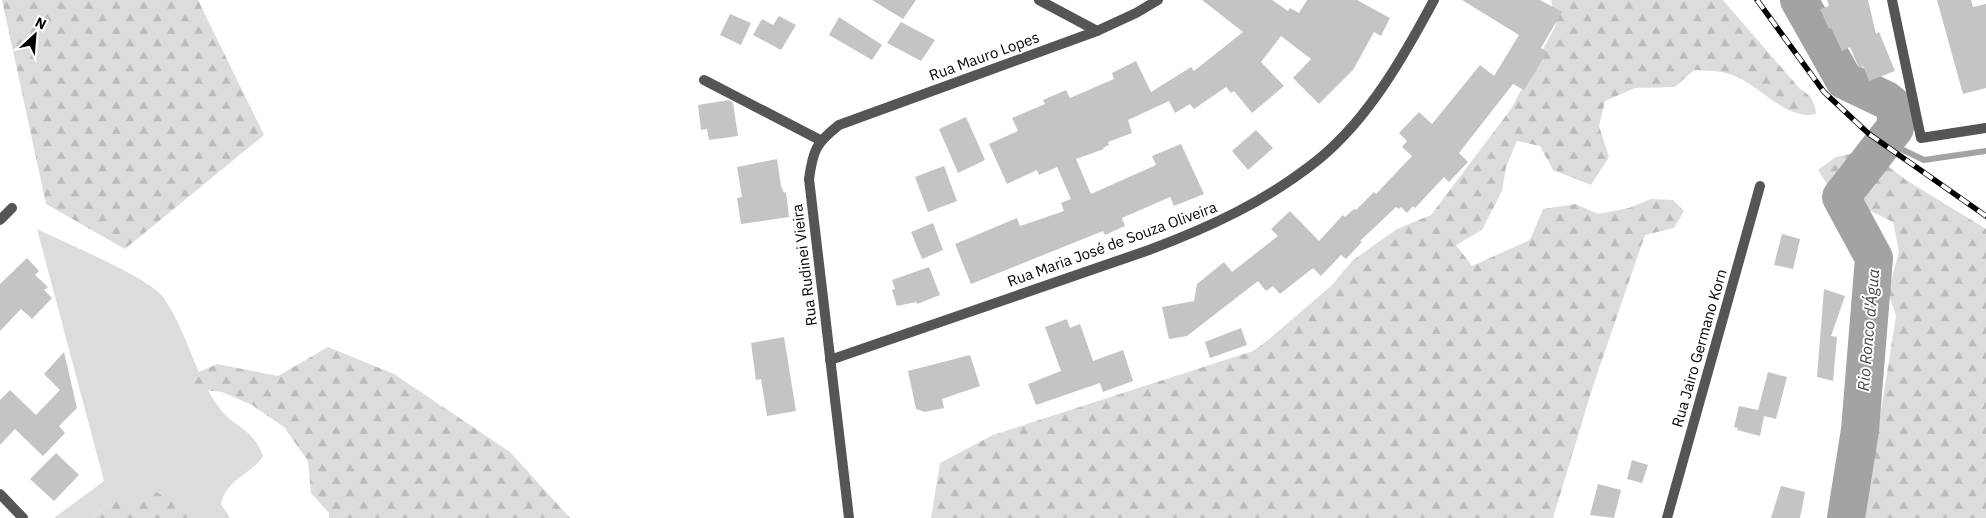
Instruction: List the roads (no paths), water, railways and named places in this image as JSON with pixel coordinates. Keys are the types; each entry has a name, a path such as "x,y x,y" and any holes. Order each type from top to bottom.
{"street":[{"path":"1039,0 1097,30"},
{"name":"Rua Mauro Lopes","path":"820,140 839,126 1097,30 1136,13 1158,0"},
{"name":"Rua Maria José de Souza Oliveira","path":"830,360 1164,244 1204,228 1258,202 1320,158 1362,114 1406,50 1434,0"},
{"path":"1892,0 1921,138 1986,128"},
{"path":"704,80 820,140"},
{"name":"Rua Rudinei Vieira","path":"820,140 812,160 809,179 849,518"},
{"name":"Rua Jairo Germano Korn","path":"1667,518 1760,186"},
{"path":"0,220 12,208"},
{"path":"0,494 23,518"}],"waterway":[{"name":"Rio Ronco d'Água","path":"1799,0 1844,80 1886,100 1897,109 1895,128 1841,197 1874,258 1860,430 1846,518"},
{"path":"1895,128 1901,149 1924,160 1986,151"}],"railway":[{"path":"1757,0 1824,92 1869,134 1986,216"}]}
